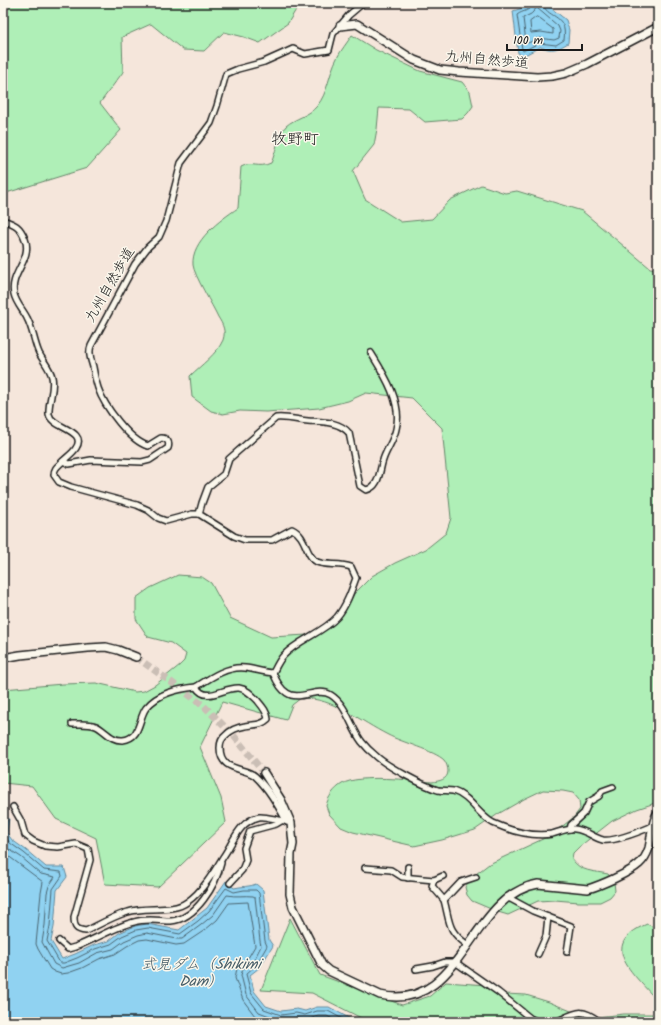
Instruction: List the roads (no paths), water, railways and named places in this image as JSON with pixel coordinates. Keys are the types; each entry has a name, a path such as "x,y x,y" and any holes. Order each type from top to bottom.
{"street":[{"path":"340,26 349,15 363,3"},
{"name":"九州自然歩道","path":"63,461 69,464 91,460 142,462 153,459 168,448 170,444 164,438 161,438 148,446 139,443 126,432 98,389 90,356 90,350 96,333 135,264 148,247 159,237 166,221 181,163 211,123 226,74 264,62 293,49 305,54 329,50 333,34 340,26 357,24 414,60 440,70 537,77 552,76 566,73 587,64 658,27"},
{"path":"3,220 15,224 22,232 27,244 26,255 14,281 14,294 28,319 39,352 50,371 53,388 49,414 54,421 76,435 78,440 78,444 75,449 54,471 54,476 59,482 71,487 137,505 148,510 158,518 166,521 192,514 199,514 234,536 245,540 272,540 292,529 297,531 312,559 318,563 343,564 351,567 356,578 354,585 336,618 283,655 273,673"},
{"path":"199,514 208,487 224,474 229,458 276,418 321,421 345,428 349,433 360,486 366,490 375,486 383,460 396,431 398,420 392,393 371,353"},
{"path":"3,658 106,647 136,656"},
{"path":"72,724 89,724 96,726 111,737 123,740 132,737 138,730 140,719 146,708 156,699 168,692 196,687 212,677 229,670 243,668 273,673"},
{"path":"273,673 279,684 287,693 303,695 321,691 330,694 337,700 362,742 376,756 422,783 438,790 453,791 464,796 482,816 507,829 541,835 570,830 580,830 609,840 630,835 652,826"},
{"path":"196,687 200,693 205,695 219,693 228,689 244,689 253,696 267,714 268,719 264,723 244,726 225,735 221,741 220,752 223,759 229,766 254,775 271,794 289,822"},
{"path":"264,773 281,800 289,822 293,844 290,877 290,894 293,907 322,965 330,971 380,995 388,997 407,997 423,992 431,987 455,962 491,914 507,897 518,890 529,885 538,884 588,888 596,886 634,868 646,856 651,840 652,826 658,812"},
{"path":"570,830 571,825 584,813 591,800 600,796 602,791 613,787"},
{"path":"12,807 21,821 25,835 33,841 45,846 58,848 76,844 88,849 90,860 74,917 74,924 80,931 86,931 128,912 140,909 176,907 187,903 200,890 222,860 239,831 246,824 259,817 289,822"},
{"path":"230,883 242,870 246,860 244,848 250,830 276,824 281,821"},
{"path":"59,942 68,949 134,922 159,919 172,921 187,916 201,903 213,884 222,860"},
{"path":"408,867 408,878"},
{"path":"365,868 391,870 402,877 408,878 434,880 443,876"},
{"path":"444,900 460,882 476,877"},
{"path":"434,880 432,886 444,900 449,924 459,939 468,945"},
{"path":"507,897 533,911 571,926 567,952"},
{"path":"538,954 546,936 548,917"},
{"path":"416,969 445,962 455,962 498,992 530,1018 538,1022"},
{"path":"556,1022 578,1012 585,1012 592,1015 600,1022"}],"water":[{"path":"530,3 545,3 566,20 569,30 568,43 554,49 540,47 523,56 518,53 513,11 526,7"},
{"name":"式見ダム（Shikimi Dam）","path":"9,818 7,833 12,840 46,867 64,867 67,877 57,890 54,927 51,941 62,959 94,945 109,941 119,933 135,926 147,924 179,930 207,908 226,881 234,888 256,884 263,890 269,940 273,946 259,968 250,975 254,991 266,1006 281,1011 297,1009 305,1011 317,1007 329,1007 356,1022 3,1022 3,827"}],"tunnel":[{"path":"136,657 203,705 234,736 264,773"}],"district":[{"name":"牧野町","path":"295,139"}]}
